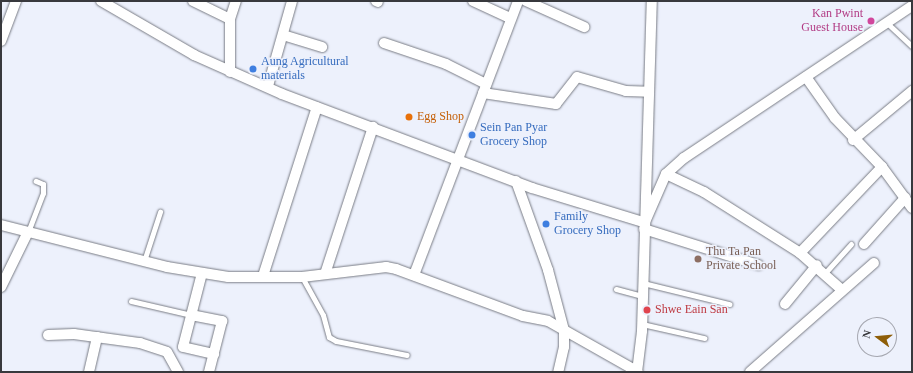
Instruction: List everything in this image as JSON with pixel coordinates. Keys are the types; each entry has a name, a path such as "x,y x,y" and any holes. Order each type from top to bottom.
{"street":[{"path":"1,41 16,1"},
{"path":"101,1 194,55 230,72 317,107 605,213 758,265"},
{"path":"193,1 230,19"},
{"path":"230,72 230,19 236,1"},
{"path":"268,86 292,1"},
{"path":"473,1 510,18"},
{"path":"414,275 460,159 510,18 518,1"},
{"path":"526,1 584,27"},
{"path":"1,225 144,261 228,277 302,277 386,267 414,275 564,330 637,372 642,324 642,283 652,1"},
{"path":"644,226 666,174 684,158 912,6"},
{"path":"283,35 322,47"},
{"path":"384,43 446,64 485,88 556,104 577,77 626,91 649,92"},
{"path":"806,77 853,140 882,167 912,208"},
{"path":"853,140 912,91"},
{"path":"263,276 317,107"},
{"path":"325,274 373,127"},
{"path":"800,253 882,167"},
{"path":"666,174 704,192 800,253 817,265 842,290"},
{"path":"516,181 548,270 564,330 564,347 558,372"},
{"path":"864,244 905,198"},
{"path":"1,286 28,232"},
{"path":"750,372 874,263"},
{"path":"785,304 817,265"},
{"path":"202,273 183,347 214,354"},
{"path":"191,315 222,321 209,372"},
{"path":"48,335 97,337 140,343 167,352 178,372"},
{"path":"89,372 97,337"}],"lane":[{"path":"887,23 912,46"},
{"path":"28,232 43,192 44,184 36,181"},
{"path":"144,261 160,212"},
{"path":"825,273 851,244"},
{"path":"302,277 323,315 329,337 336,341 407,355"},
{"path":"642,283 729,304"},
{"path":"616,290 642,296"},
{"path":"131,301 191,315"},
{"path":"642,324 704,338"}],"place":[{"name":"Kan Pwint Guest House","path":"871,21"},
{"name":"Aung Agricultural materials","path":"253,69"},
{"name":"Egg Shop","path":"409,117"},
{"name":"Sein Pan Pyar Grocery Shop","path":"472,135"},
{"name":"Family Grocery Shop","path":"546,224"},
{"name":"Thu Ta Pan Private School","path":"698,259"},
{"name":"Shwe Eain San","path":"647,310"}]}
